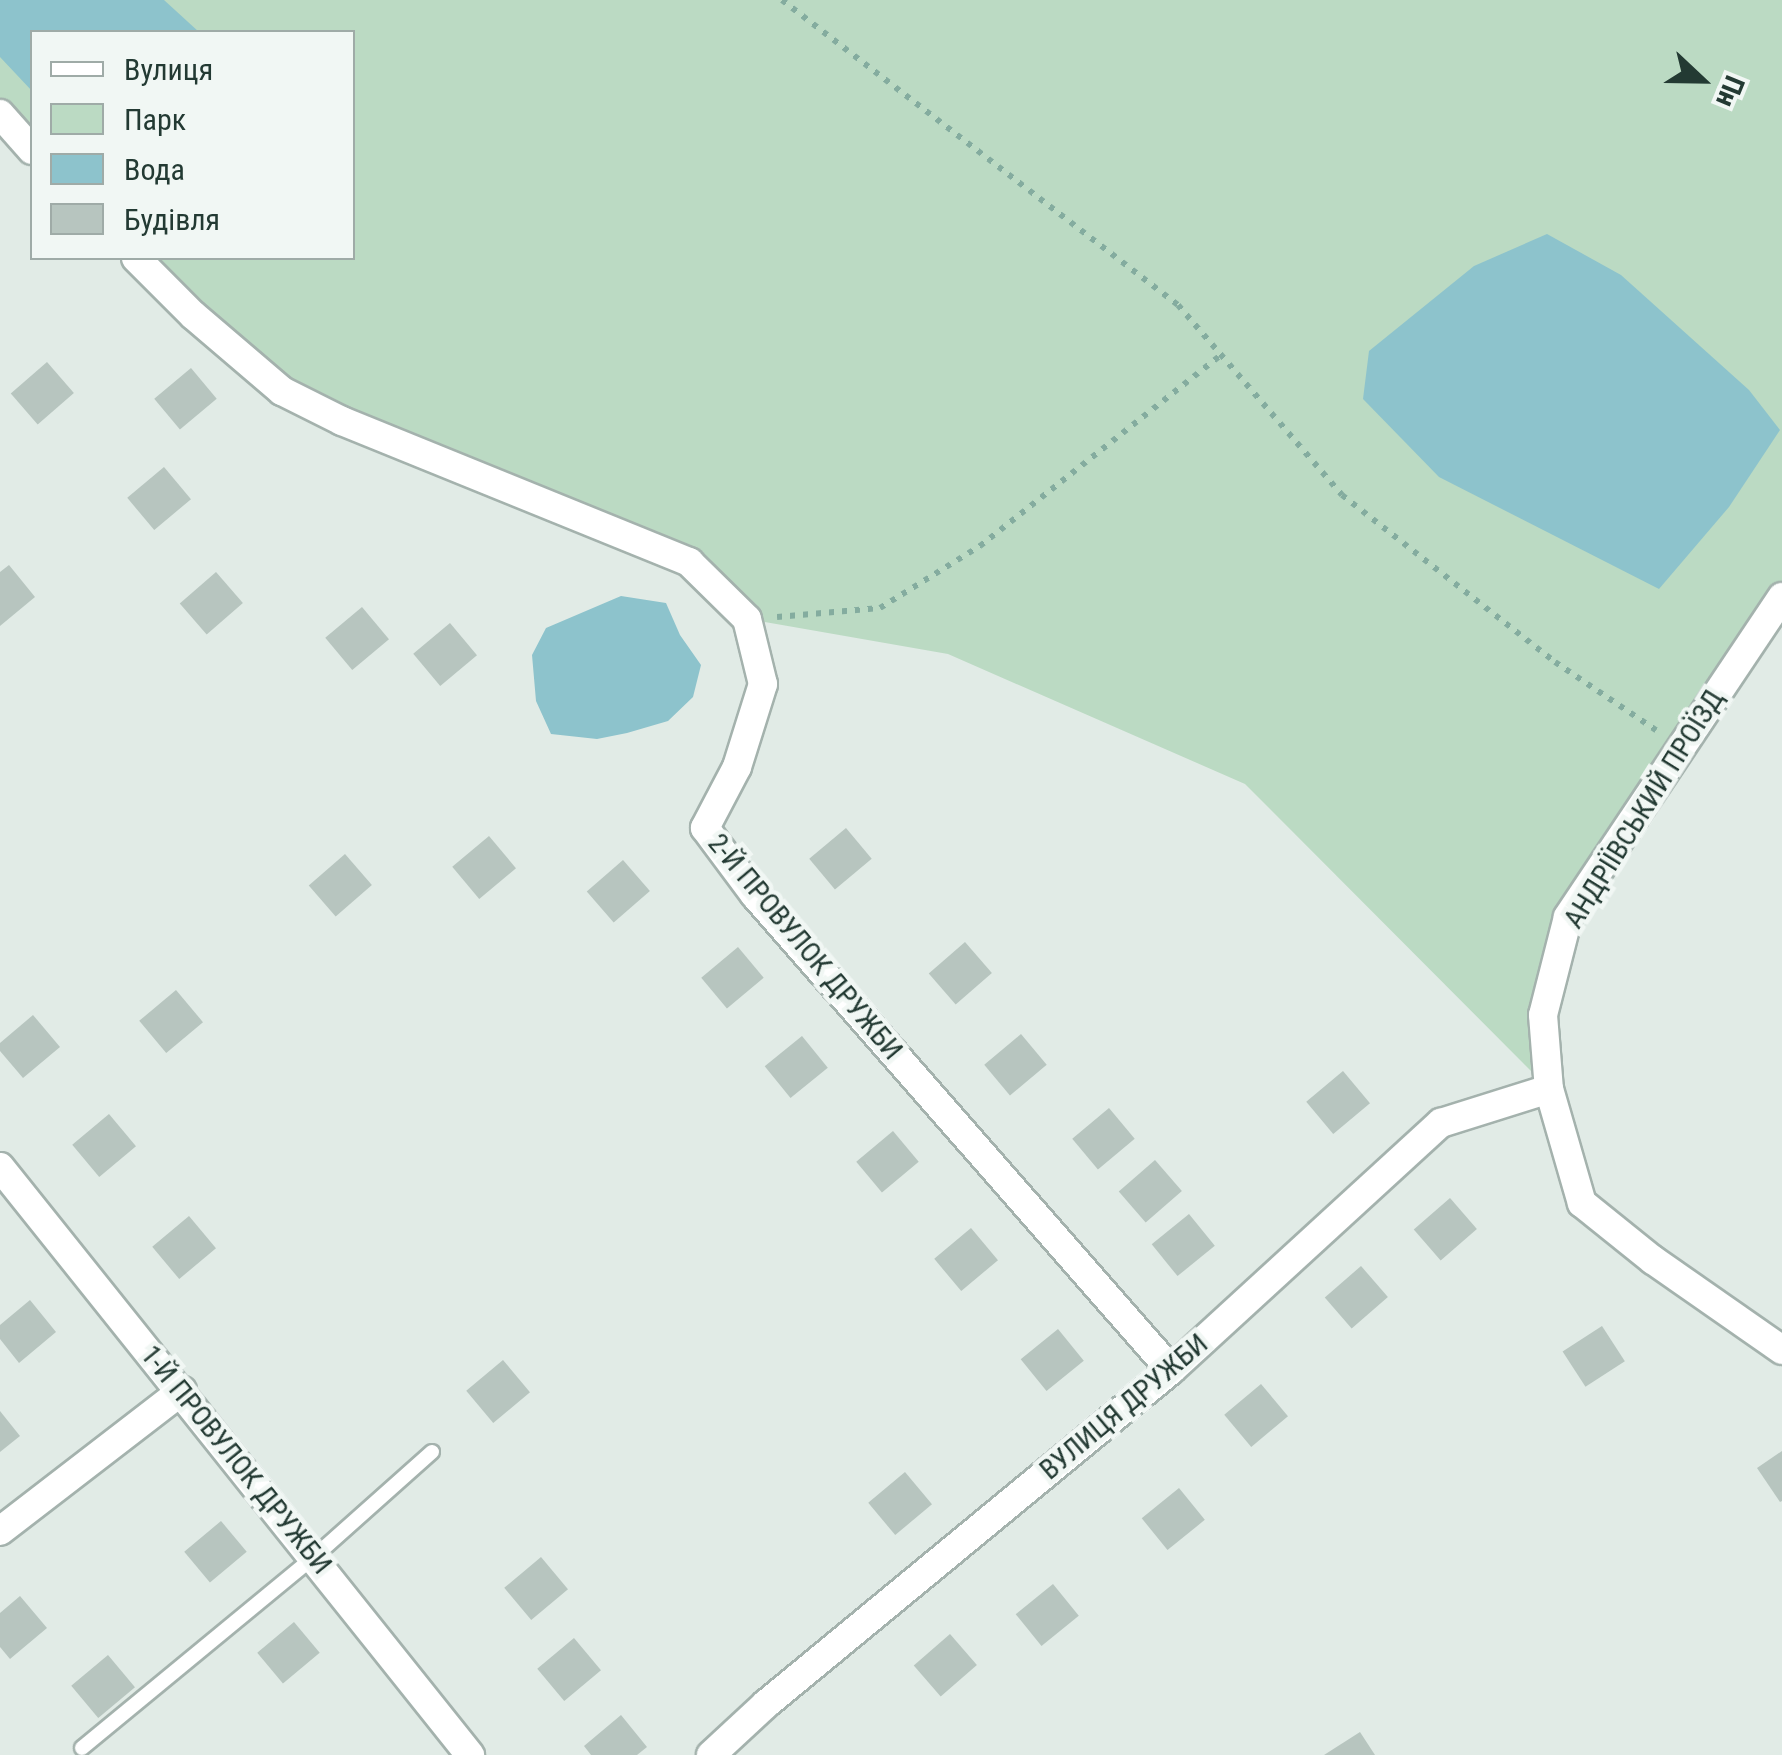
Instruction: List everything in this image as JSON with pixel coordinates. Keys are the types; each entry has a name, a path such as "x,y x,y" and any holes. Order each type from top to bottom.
{"street":[{"path":"0,114 30,148"},
{"path":"138,260 193,315 282,391 342,421 689,562 747,619"},
{"name":"АНДРІЇВСЬКИЙ ПРОЇЗД","path":"1782,596 1568,918 1542,1015 1549,1088 1582,1203 1782,1350"},
{"name":"2-Й ПРОВУЛОК ДРУЖБИ","path":"747,619 763,684 737,768 705,828 755,895 1171,1370"},
{"name":"ВУЛИЦЯ ДРУЖБИ","path":"712,1755 766,1704 1171,1370 1442,1123 1549,1088"},
{"name":"1-Й ПРОВУЛОК ДРУЖБИ","path":"0,1167 470,1755"},
{"path":"0,1531 182,1391"}],"lane":[{"path":"82,1748 314,1557 432,1452"}],"path":[{"path":"782,0 1178,305 1342,495 1554,662 1682,747"},
{"path":"747,619 880,608 980,546 1222,356"}],"green space":[{"path":"0,0 1782,0 1782,597 1568,917 1543,1015 1549,1089 1245,784 948,654 747,619 689,562 342,421 139,260 355,260 355,30 30,30 30,148 0,114"}],"water":[{"path":"0,0 164,0 197,30 30,30 30,89 0,57"},
{"path":"1547,234 1621,275 1749,390 1780,430 1729,507 1659,589 1439,477 1363,399 1369,351 1474,266"},
{"path":"621,596 666,603 680,635 701,665 693,697 668,721 627,733 597,739 551,734 536,701 532,655 546,628"}],"building":[{"path":"47,362 74,393 38,424 11,393"},
{"path":"191,368 217,399 180,429 154,399"},
{"path":"164,467 191,499 154,530 127,498"},
{"path":"9,565 35,597 0,626 0,572"},
{"path":"216,572 243,603 207,634 180,603"},
{"path":"362,607 389,639 352,670 325,638"},
{"path":"450,623 477,655 440,686 413,654"},
{"path":"846,828 872,859 835,889 809,859"},
{"path":"489,836 516,868 479,899 452,867"},
{"path":"345,854 372,885 336,916 309,885"},
{"path":"623,860 650,891 614,922 587,891"},
{"path":"965,942 992,973 956,1004 929,973"},
{"path":"738,947 764,978 727,1008 701,978"},
{"path":"176,990 203,1022 166,1053 139,1021"},
{"path":"33,1015 60,1047 23,1078 0,1051 0,1043"},
{"path":"1021,1034 1047,1065 1010,1095 984,1065"},
{"path":"802,1036 828,1068 790,1098 765,1066"},
{"path":"1343,1071 1370,1103 1333,1134 1306,1102"},
{"path":"1109,1108 1135,1139 1098,1169 1072,1139"},
{"path":"109,1114 136,1146 99,1177 72,1145"},
{"path":"893,1131 919,1162 882,1192 856,1162"},
{"path":"1155,1160 1182,1191 1146,1222 1119,1191"},
{"path":"1450,1198 1477,1229 1441,1260 1414,1229"},
{"path":"1189,1214 1215,1246 1177,1276 1152,1244"},
{"path":"189,1216 216,1248 179,1279 152,1247"},
{"path":"971,1228 998,1260 961,1291 934,1259"},
{"path":"1361,1266 1388,1297 1352,1328 1325,1297"},
{"path":"30,1300 56,1332 19,1363 0,1339 0,1325"},
{"path":"1602,1326 1625,1361 1585,1387 1563,1352"},
{"path":"1058,1329 1084,1361 1046,1391 1021,1359"},
{"path":"503,1360 530,1392 493,1423 466,1391"},
{"path":"1261,1384 1288,1416 1251,1447 1224,1415"},
{"path":"0,1411 20,1436 0,1452"},
{"path":"1782,1451 1782,1501 1780,1502 1757,1468"},
{"path":"905,1472 932,1504 895,1535 868,1503"},
{"path":"1179,1488 1205,1520 1167,1550 1142,1518"},
{"path":"221,1521 247,1552 210,1582 184,1552"},
{"path":"541,1557 568,1589 531,1620 504,1588"},
{"path":"1053,1584 1079,1616 1041,1646 1016,1614"},
{"path":"20,1596 47,1628 10,1659 0,1647 0,1613"},
{"path":"294,1622 320,1653 283,1683 257,1653"},
{"path":"950,1634 977,1665 941,1696 914,1665"},
{"path":"574,1638 601,1670 564,1701 537,1669"},
{"path":"108,1655 135,1687 98,1718 71,1686"},
{"path":"621,1715 647,1747 637,1755 591,1755 584,1746"},
{"path":"1360,1732 1375,1755 1324,1755"}]}
